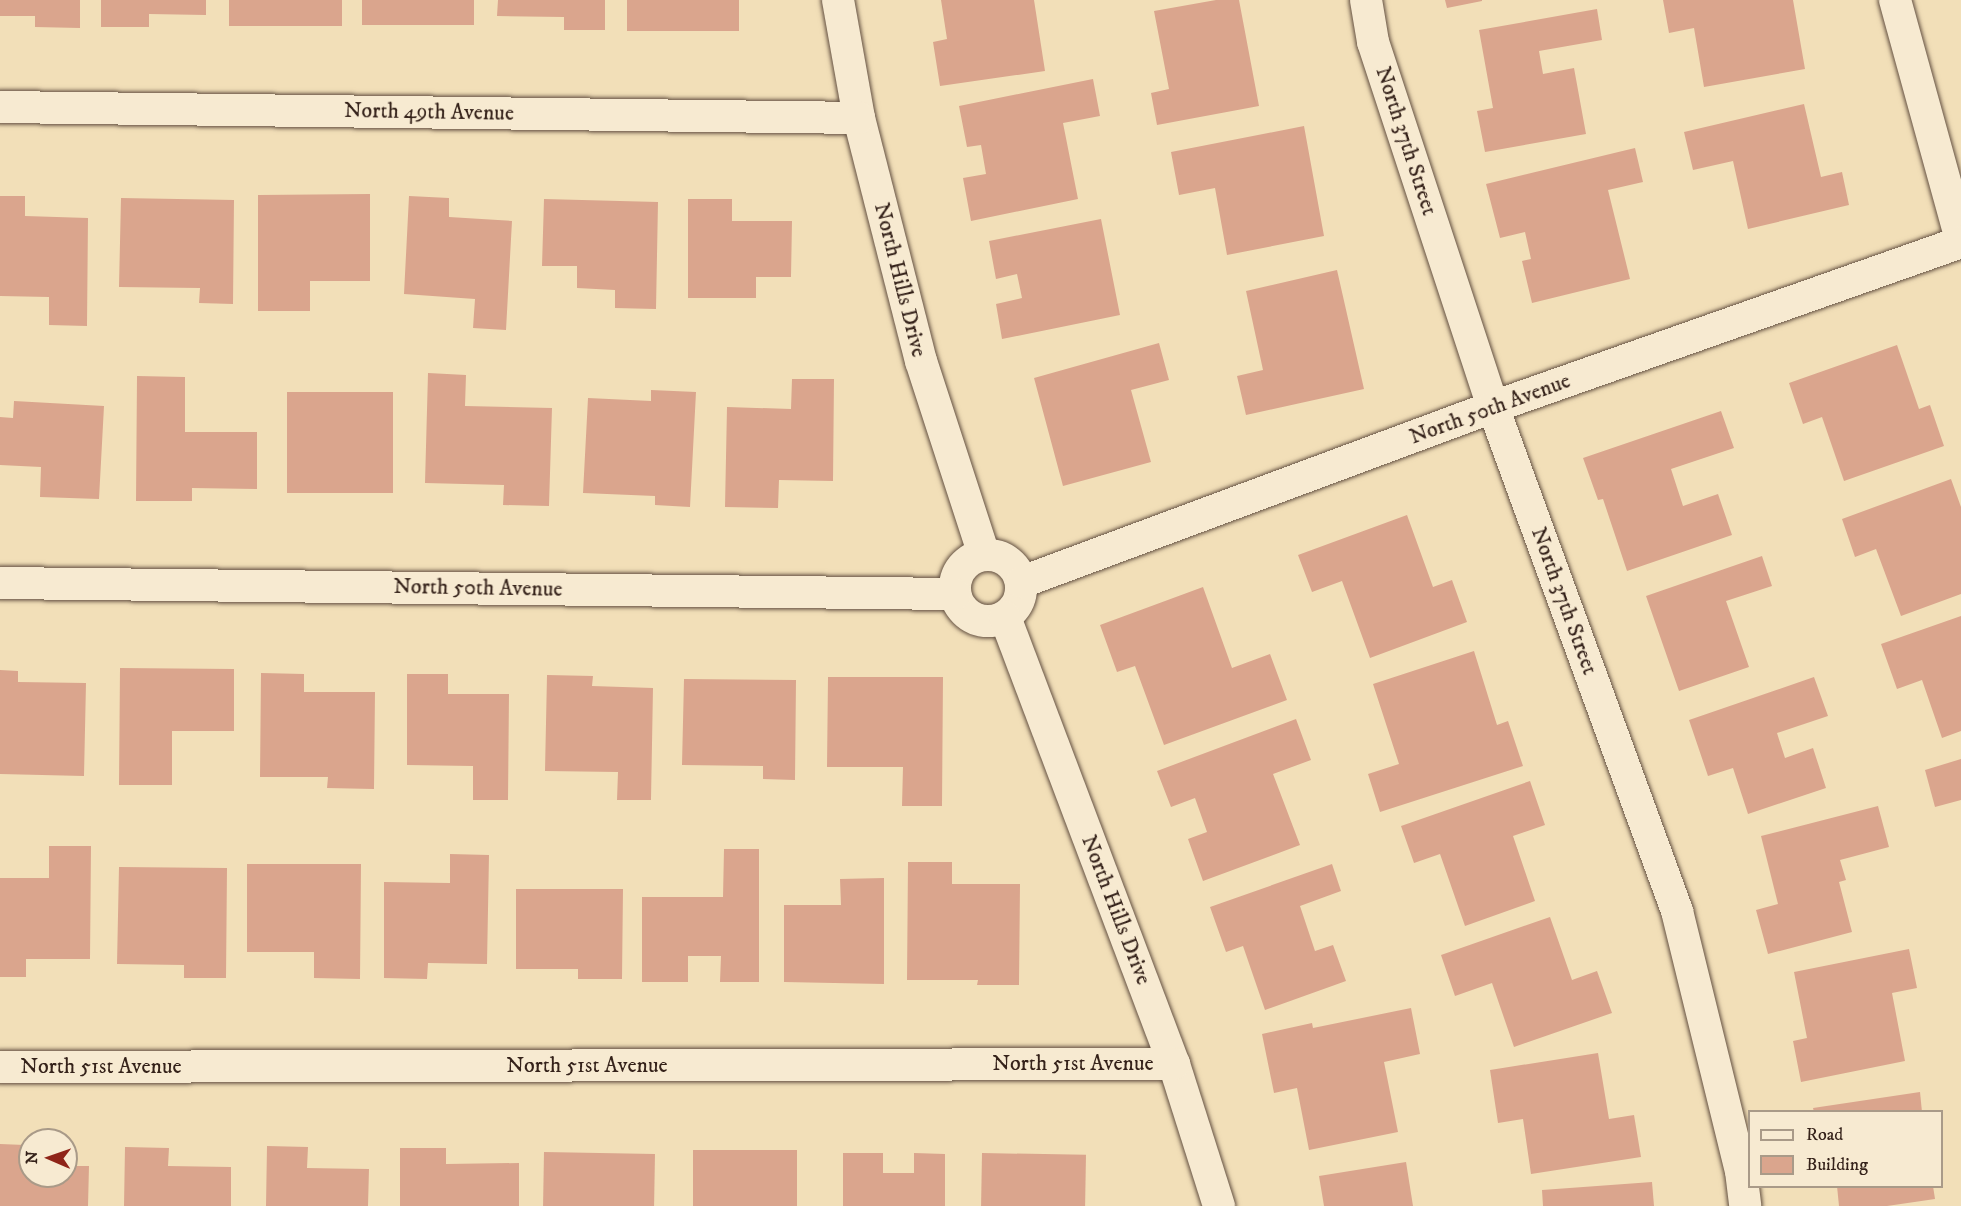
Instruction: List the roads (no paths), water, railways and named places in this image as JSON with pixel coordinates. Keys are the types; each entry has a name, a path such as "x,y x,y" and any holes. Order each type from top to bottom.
{"street":[{"name":"North Hills Drive","path":"838,0 859,118 921,361 984,555"},
{"name":"North 37th Street","path":"1366,0 1373,42 1493,407 1677,911 1741,1171 1744,1206"},
{"path":"1895,0 1961,241"},
{"name":"North 49th Avenue","path":"0,106 859,118"},
{"name":"North 50th Avenue","path":"1022,582 1493,407 1961,241"},
{"path":"994,554 1012,564 1022,582 1019,602 1005,617 984,622 974,618 959,604 955,594 955,583 965,564 984,555 994,554"},
{"name":"North 50th Avenue","path":"0,583 955,594"},
{"name":"North Hills Drive","path":"1005,617 1174,1064 1219,1206"},
{"name":"North 51st Avenue","path":"0,1067 1174,1064"}]}
